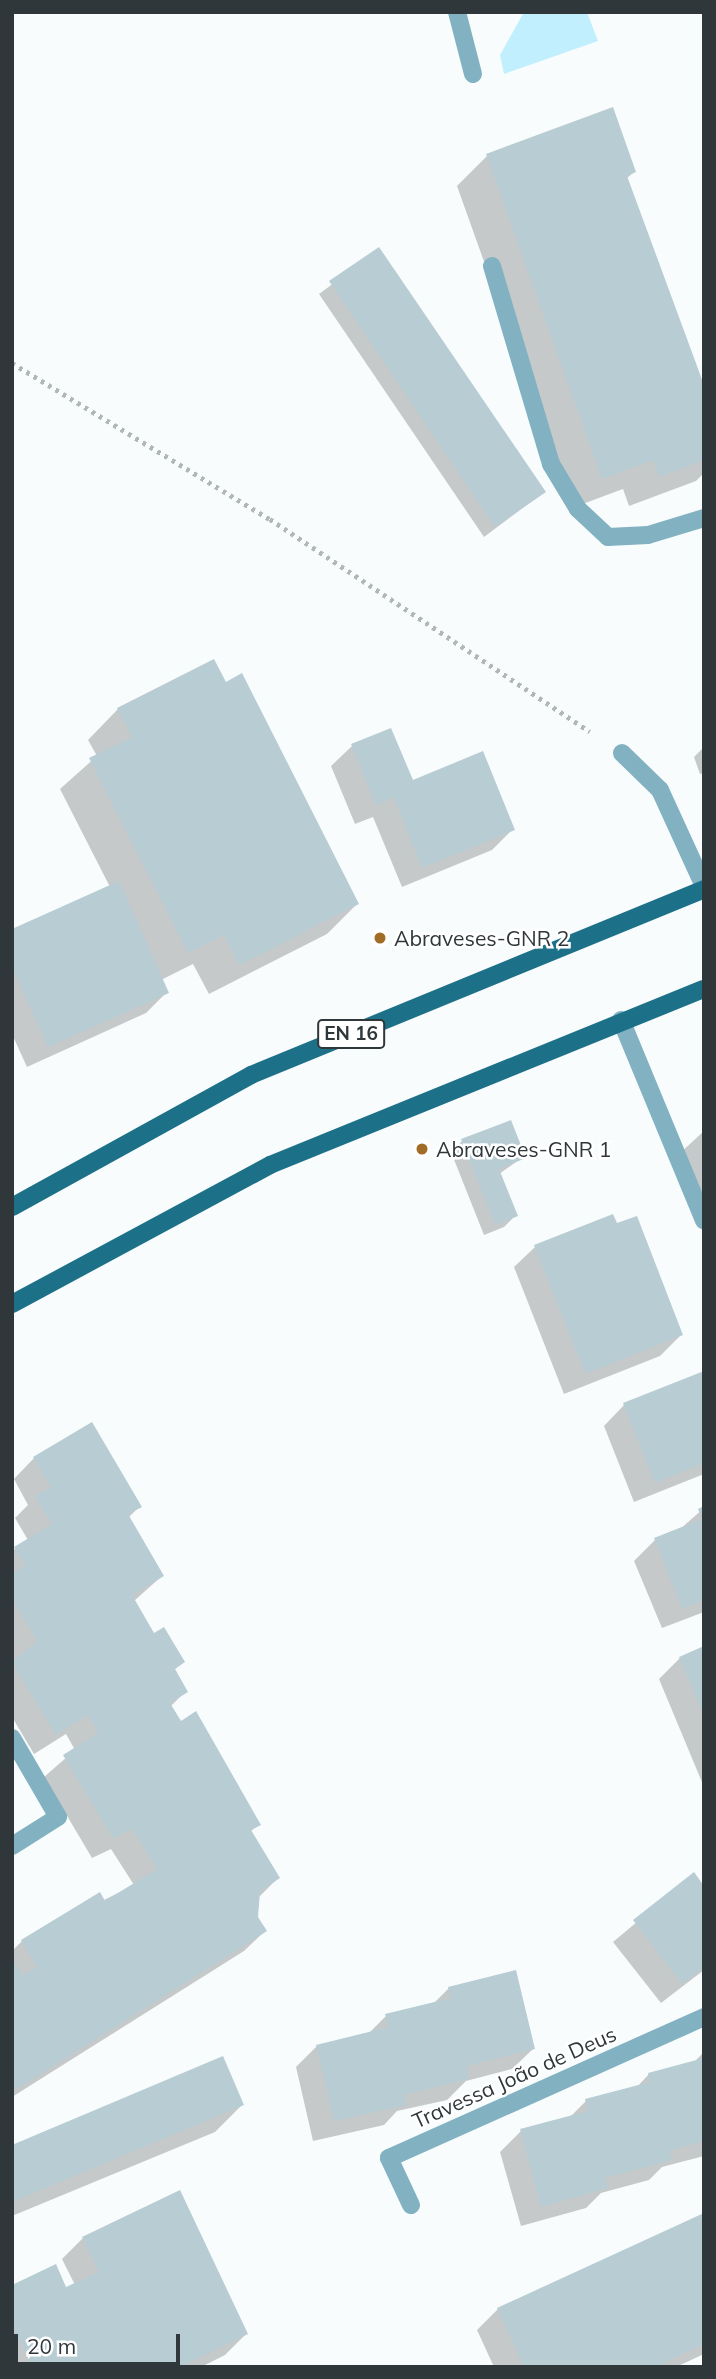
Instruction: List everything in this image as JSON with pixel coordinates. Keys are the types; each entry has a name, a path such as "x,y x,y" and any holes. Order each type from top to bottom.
{"main road":[{"name":"EN 16","path":"12,1207 251,1075 704,888"},
{"path":"12,1304 270,1165 621,1020 704,989"}],"street":[{"path":"457,12 473,74"},
{"path":"492,266 551,464 578,509 608,537 648,535 704,518"},
{"path":"622,753 660,790 704,888"},
{"path":"621,1020 704,1220"},
{"path":"12,1738 58,1817 12,1846"},
{"name":"Travessa João de Deus","path":"411,2204 389,2158 704,2017"}],"path":[{"path":"12,363 270,519 622,753"}],"shaded area":[{"path":"524,12 587,12 598,41 504,74 500,55"}],"building":[{"path":"613,107 636,172 627,176 704,385 704,460 659,477 653,460 602,479 486,154"},
{"path":"379,247 546,492 495,527 329,281"},
{"path":"214,659 226,682 242,673 359,904 239,965 224,935 188,953 89,758 132,737 117,708"},
{"path":"391,728 413,780 483,751 515,830 422,868 394,797 376,805 351,744"},
{"path":"119,881 169,993 48,1047 12,967 12,929"},
{"path":"511,1120 526,1158 499,1169 518,1216 495,1225 461,1139"},
{"path":"613,1214 617,1223 637,1216 683,1335 585,1374 534,1245"},
{"path":"704,1371 704,1463 655,1483 623,1403"},
{"path":"92,1422 142,1507 128,1514 164,1576 132,1595 154,1633 164,1627 185,1662 175,1669 188,1692 170,1703 181,1721 196,1711 261,1825 251,1830 280,1878 260,1891 258,1917 267,1931 12,2092 12,1958 22,1975 37,1967 21,1940 100,1892 105,1901 157,1869 132,1829 113,1838 63,1755 98,1733 88,1715 56,1735 12,1662 37,1641 12,1598 12,1573 25,1566 14,1547 52,1524 35,1496 51,1487 33,1457"},
{"path":"704,1506 704,1600 682,1609 654,1538 702,1519 698,1509"},
{"path":"704,1646 704,1716 679,1657"},
{"path":"694,1872 704,1886 704,1967 682,1984 633,1920"},
{"path":"516,1970 535,2049 467,2066 469,2079 404,2095 406,2105 334,2121 316,2045 389,2027 385,2014 451,1998 448,1987"},
{"path":"223,2056 244,2105 12,2202 12,2145"},
{"path":"704,2058 704,2141 669,2151 672,2160 605,2178 608,2188 541,2207 520,2129 588,2111 585,2099 650,2082 648,2073"},
{"path":"180,2190 248,2334 181,2367 32,2367 12,2325 12,2285 56,2264 66,2287 99,2272 82,2237"},
{"path":"704,2213 704,2344 655,2367 524,2367 497,2308"}],"place":[{"name":"Abraveses-GNR 2","path":"380,938"},
{"name":"Abraveses-GNR 1","path":"422,1149"}]}
